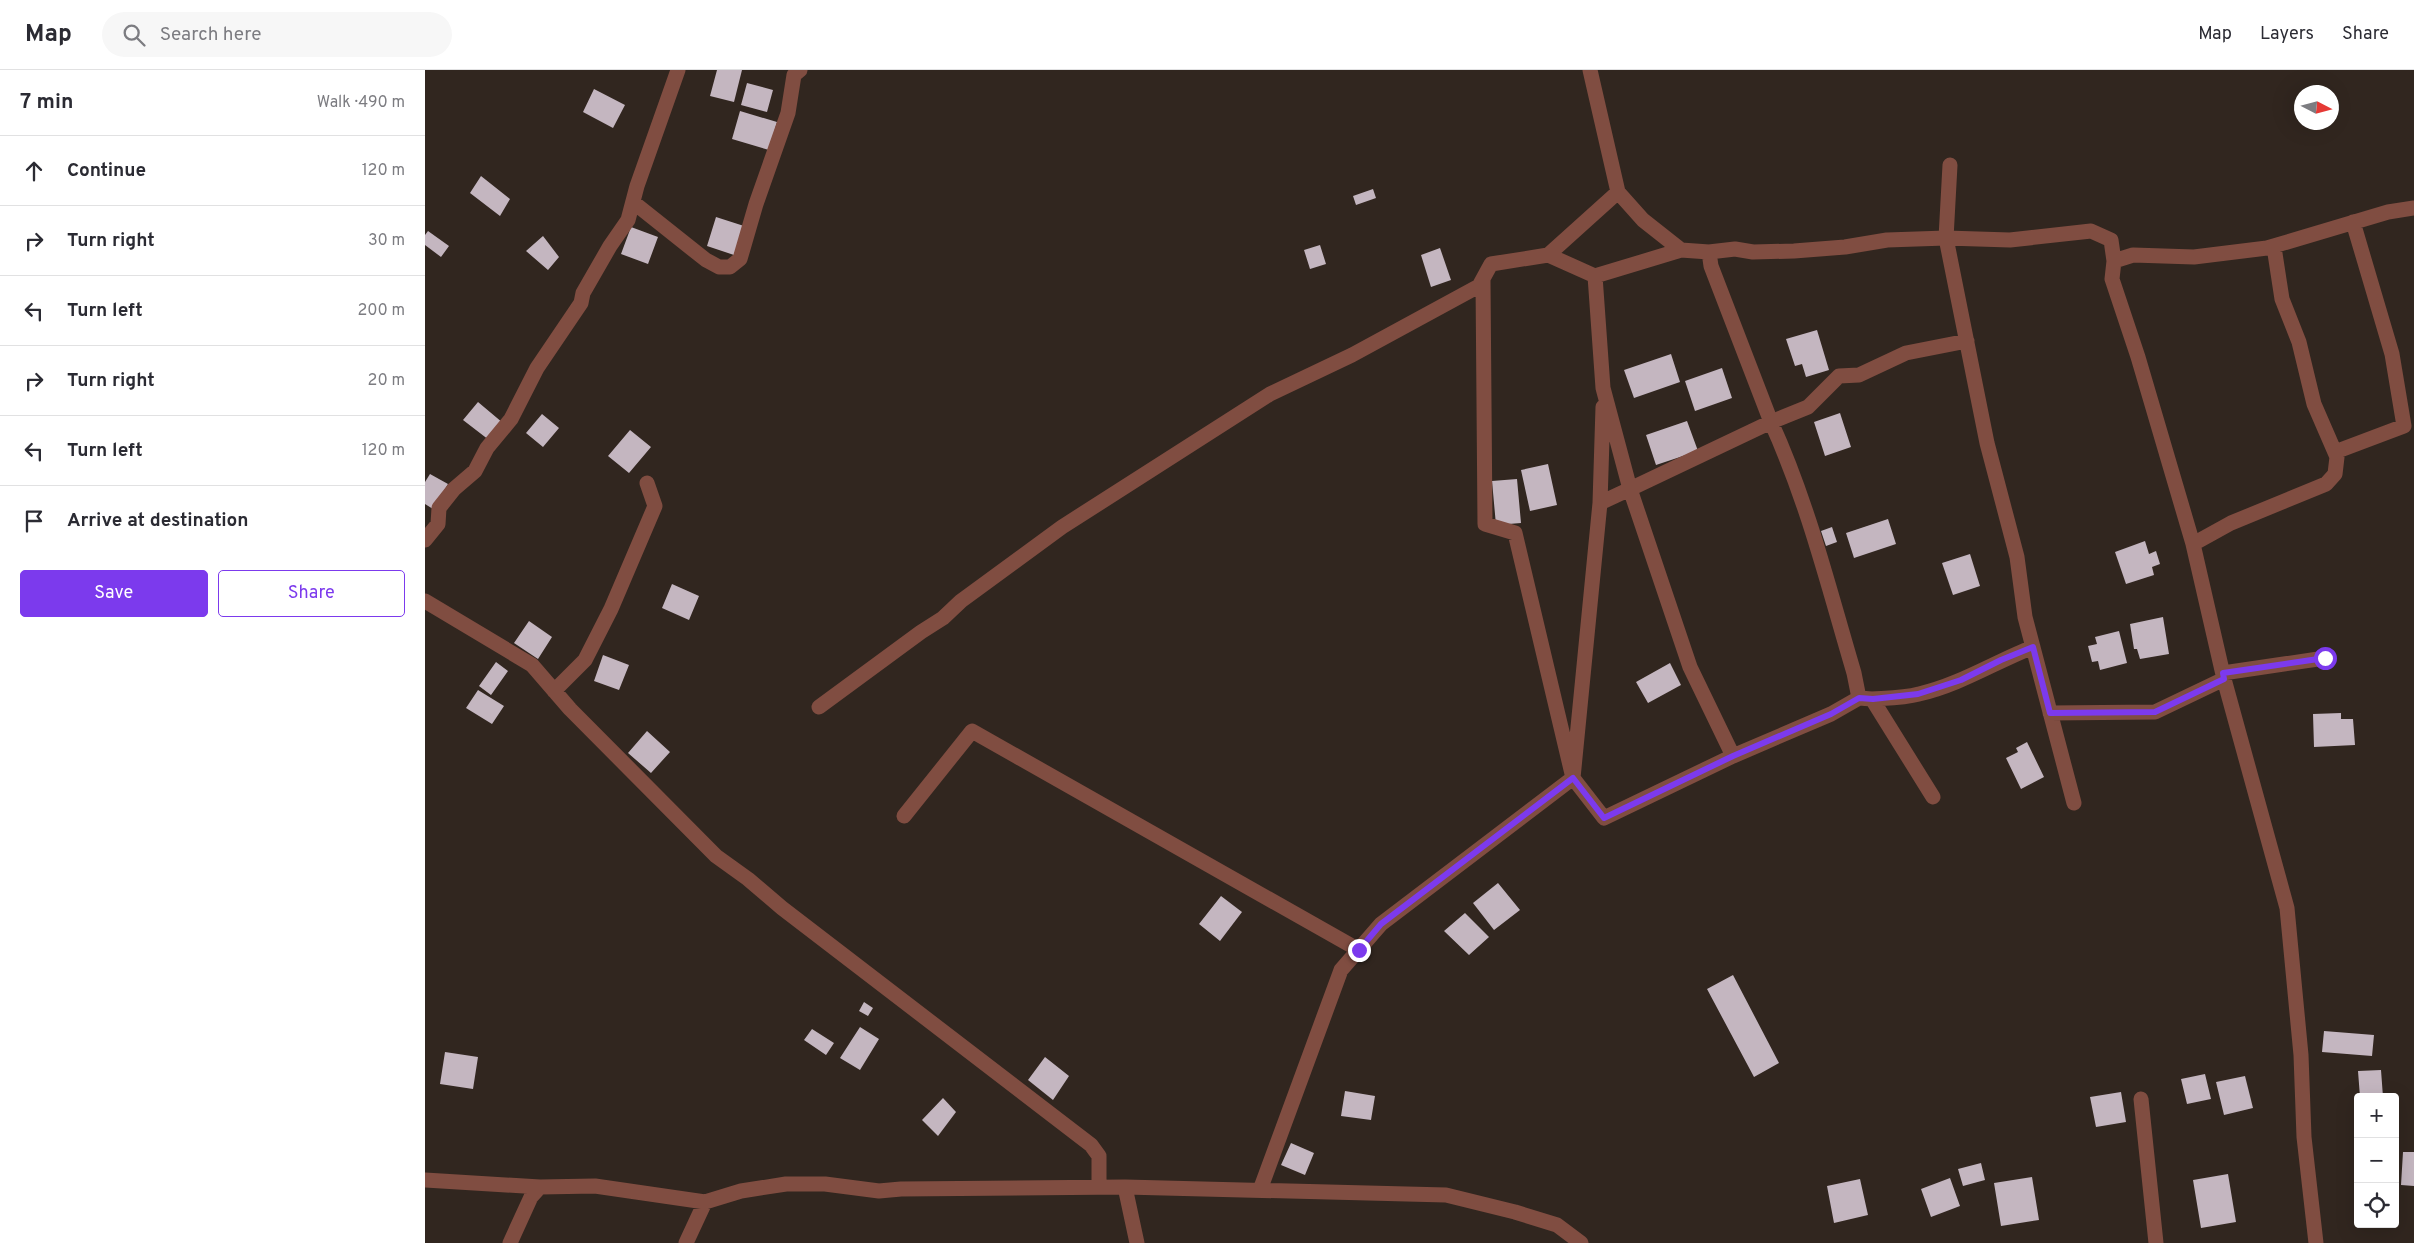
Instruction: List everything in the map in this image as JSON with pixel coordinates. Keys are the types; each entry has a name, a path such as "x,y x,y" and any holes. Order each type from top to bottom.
{"street":[{"path":"425,540 438,524 439,508 454,489 475,471 487,448 511,419 537,368 581,303 583,294 605,254 629,220 633,202 678,70"},
{"path":"633,202 706,260 719,268 730,267 740,259 756,204 788,113 794,75 799,70"},
{"path":"1590,70 1618,192 1643,220 1681,250"},
{"path":"1950,165 1946,238 1987,443 2017,557 2025,617 2074,803"},
{"path":"819,707 943,618 961,601 1062,527 1270,394 1352,355 1479,286 1491,264 1548,255 1618,192"},
{"path":"2115,261 2133,255 2193,257 2274,246 2388,212 2414,208"},
{"path":"2335,452 2404,426 2392,354 2353,222"},
{"path":"1548,255 1595,276 1681,250 1709,252 1735,249 1753,252 1794,251 1845,247 1887,240 1946,238 2010,240 2091,231 2111,240 2115,261 2112,279 2138,357 2193,544 2224,676 2287,908 2299,1036 2304,1138 2316,1243"},
{"path":"2193,544 2231,523 2326,484 2335,474 2337,457 2314,404 2299,342 2282,299 2274,246"},
{"path":"1709,252 1711,266 1771,422 1788,460 1854,673 1866,699 1933,796"},
{"path":"1259,1190 1341,970 1381,924 1573,778 1600,503 1603,388 1595,276"},
{"path":"1483,280 1485,524 1515,533 1573,778 1604,818 1733,756 1866,699 1927,692 1961,680 2001,660 2033,647"},
{"path":"1600,503 1771,422 1808,407 1839,376 1859,374 1906,353 1967,341"},
{"path":"1603,388 1630,489 1690,667 1733,756"},
{"path":"554,690 585,660 611,609 655,506 647,483"},
{"path":"425,601 532,666 715,856 748,879 782,908 1091,1145 1099,1156 1099,1187"},
{"path":"2050,713 2155,712 2224,676 2325,658"},
{"path":"904,816 972,731 1359,950"},
{"path":"2141,1099 2156,1243"},
{"path":"425,1180 540,1186 595,1186 705,1202 741,1191 807,1183 879,1191 901,1189 1125,1187 1446,1195 1557,1225 1581,1243"},
{"path":"510,1243 531,1197 540,1186"},
{"path":"1125,1187 1137,1243"},
{"path":"686,1243 705,1202"}],"building":[{"path":"717,70 742,70 734,102 710,96"},
{"path":"747,83 773,90 767,112 741,105"},
{"path":"594,89 625,105 613,128 583,112"},
{"path":"740,111 777,122 769,150 732,139"},
{"path":"481,176 510,199 500,216 470,193"},
{"path":"1373,189 1376,198 1356,205 1353,196"},
{"path":"716,217 744,226 734,255 707,246"},
{"path":"631,227 658,237 648,264 621,254"},
{"path":"428,231 449,246 441,257 425,245 425,235"},
{"path":"543,236 559,257 548,270 526,251"},
{"path":"1320,245 1326,264 1310,269 1304,250"},
{"path":"1440,248 1451,280 1431,287 1421,255"},
{"path":"1817,330 1829,370 1806,377 1802,364 1795,366 1786,339"},
{"path":"1671,354 1680,382 1634,398 1624,370"},
{"path":"1722,368 1732,398 1695,411 1685,381"},
{"path":"478,402 503,423 489,440 463,420"},
{"path":"1840,413 1851,447 1825,456 1814,422"},
{"path":"542,414 559,428 543,447 526,433"},
{"path":"1687,421 1698,451 1656,465 1646,435"},
{"path":"630,430 651,447 629,473 608,456"},
{"path":"1548,464 1557,505 1530,511 1521,470"},
{"path":"430,474 448,484 433,509 425,504 425,482"},
{"path":"1517,479 1521,523 1496,525 1492,481"},
{"path":"1888,519 1896,544 1854,558 1846,533"},
{"path":"1832,527 1837,542 1826,546 1821,531"},
{"path":"2145,541 2149,554 2156,551 2160,564 2152,567 2154,575 2126,584 2115,552"},
{"path":"1970,554 1980,586 1953,595 1942,563"},
{"path":"672,584 699,596 689,620 662,608"},
{"path":"2163,617 2169,654 2140,659 2137,649 2134,649 2130,624"},
{"path":"529,621 552,637 538,659 514,643"},
{"path":"2119,631 2127,663 2100,670 2098,661 2092,662 2088,646 2097,644 2095,637"},
{"path":"603,655 629,665 619,690 594,681"},
{"path":"496,662 508,671 491,695 479,686"},
{"path":"1670,663 1681,685 1648,703 1636,682"},
{"path":"478,690 504,706 492,724 466,708"},
{"path":"2341,713 2341,719 2353,719 2355,745 2314,747 2313,714"},
{"path":"647,731 670,752 651,773 628,753"},
{"path":"2027,742 2044,777 2021,789 2006,758 2018,752 2016,748"},
{"path":"1498,883 1520,910 1494,930 1473,903"},
{"path":"1221,896 1242,912 1220,941 1199,924"},
{"path":"1465,913 1489,937 1469,955 1444,931"},
{"path":"1733,975 1779,1063 1754,1077 1707,989"},
{"path":"864,1002 873,1008 868,1016 859,1011"},
{"path":"860,1027 879,1039 860,1070 840,1058"},
{"path":"812,1029 834,1043 826,1055 804,1040"},
{"path":"2324,1031 2374,1035 2372,1056 2322,1052"},
{"path":"445,1052 478,1057 473,1089 440,1084"},
{"path":"1045,1057 1069,1076 1053,1100 1028,1080"},
{"path":"2381,1070 2383,1093 2360,1093 2358,1071"},
{"path":"2205,1074 2211,1099 2187,1104 2181,1079"},
{"path":"2245,1076 2253,1108 2224,1115 2216,1082"},
{"path":"1345,1091 1375,1096 1371,1120 1341,1116"},
{"path":"2121,1092 2126,1122 2096,1127 2090,1097"},
{"path":"943,1098 956,1112 938,1136 922,1120"},
{"path":"1291,1143 1314,1153 1305,1175 1281,1165"},
{"path":"2403,1152 2414,1152 2414,1186 2401,1185"},
{"path":"1981,1163 1985,1180 1963,1186 1958,1169"},
{"path":"2228,1174 2236,1222 2201,1228 2193,1180"},
{"path":"2032,1177 2039,1220 2001,1226 1994,1183"},
{"path":"1950,1178 1960,1206 1931,1217 1921,1189"},
{"path":"1860,1179 1868,1215 1834,1223 1827,1186"}],"route":[{"path":"1359,950 1381,924 1573,778 1604,818 1733,756 1831,714 1859,698 1873,699 1918,694 1961,680 2001,660 2033,647 2050,713 2155,712 2224,679 2223,673 2325,658"}]}
